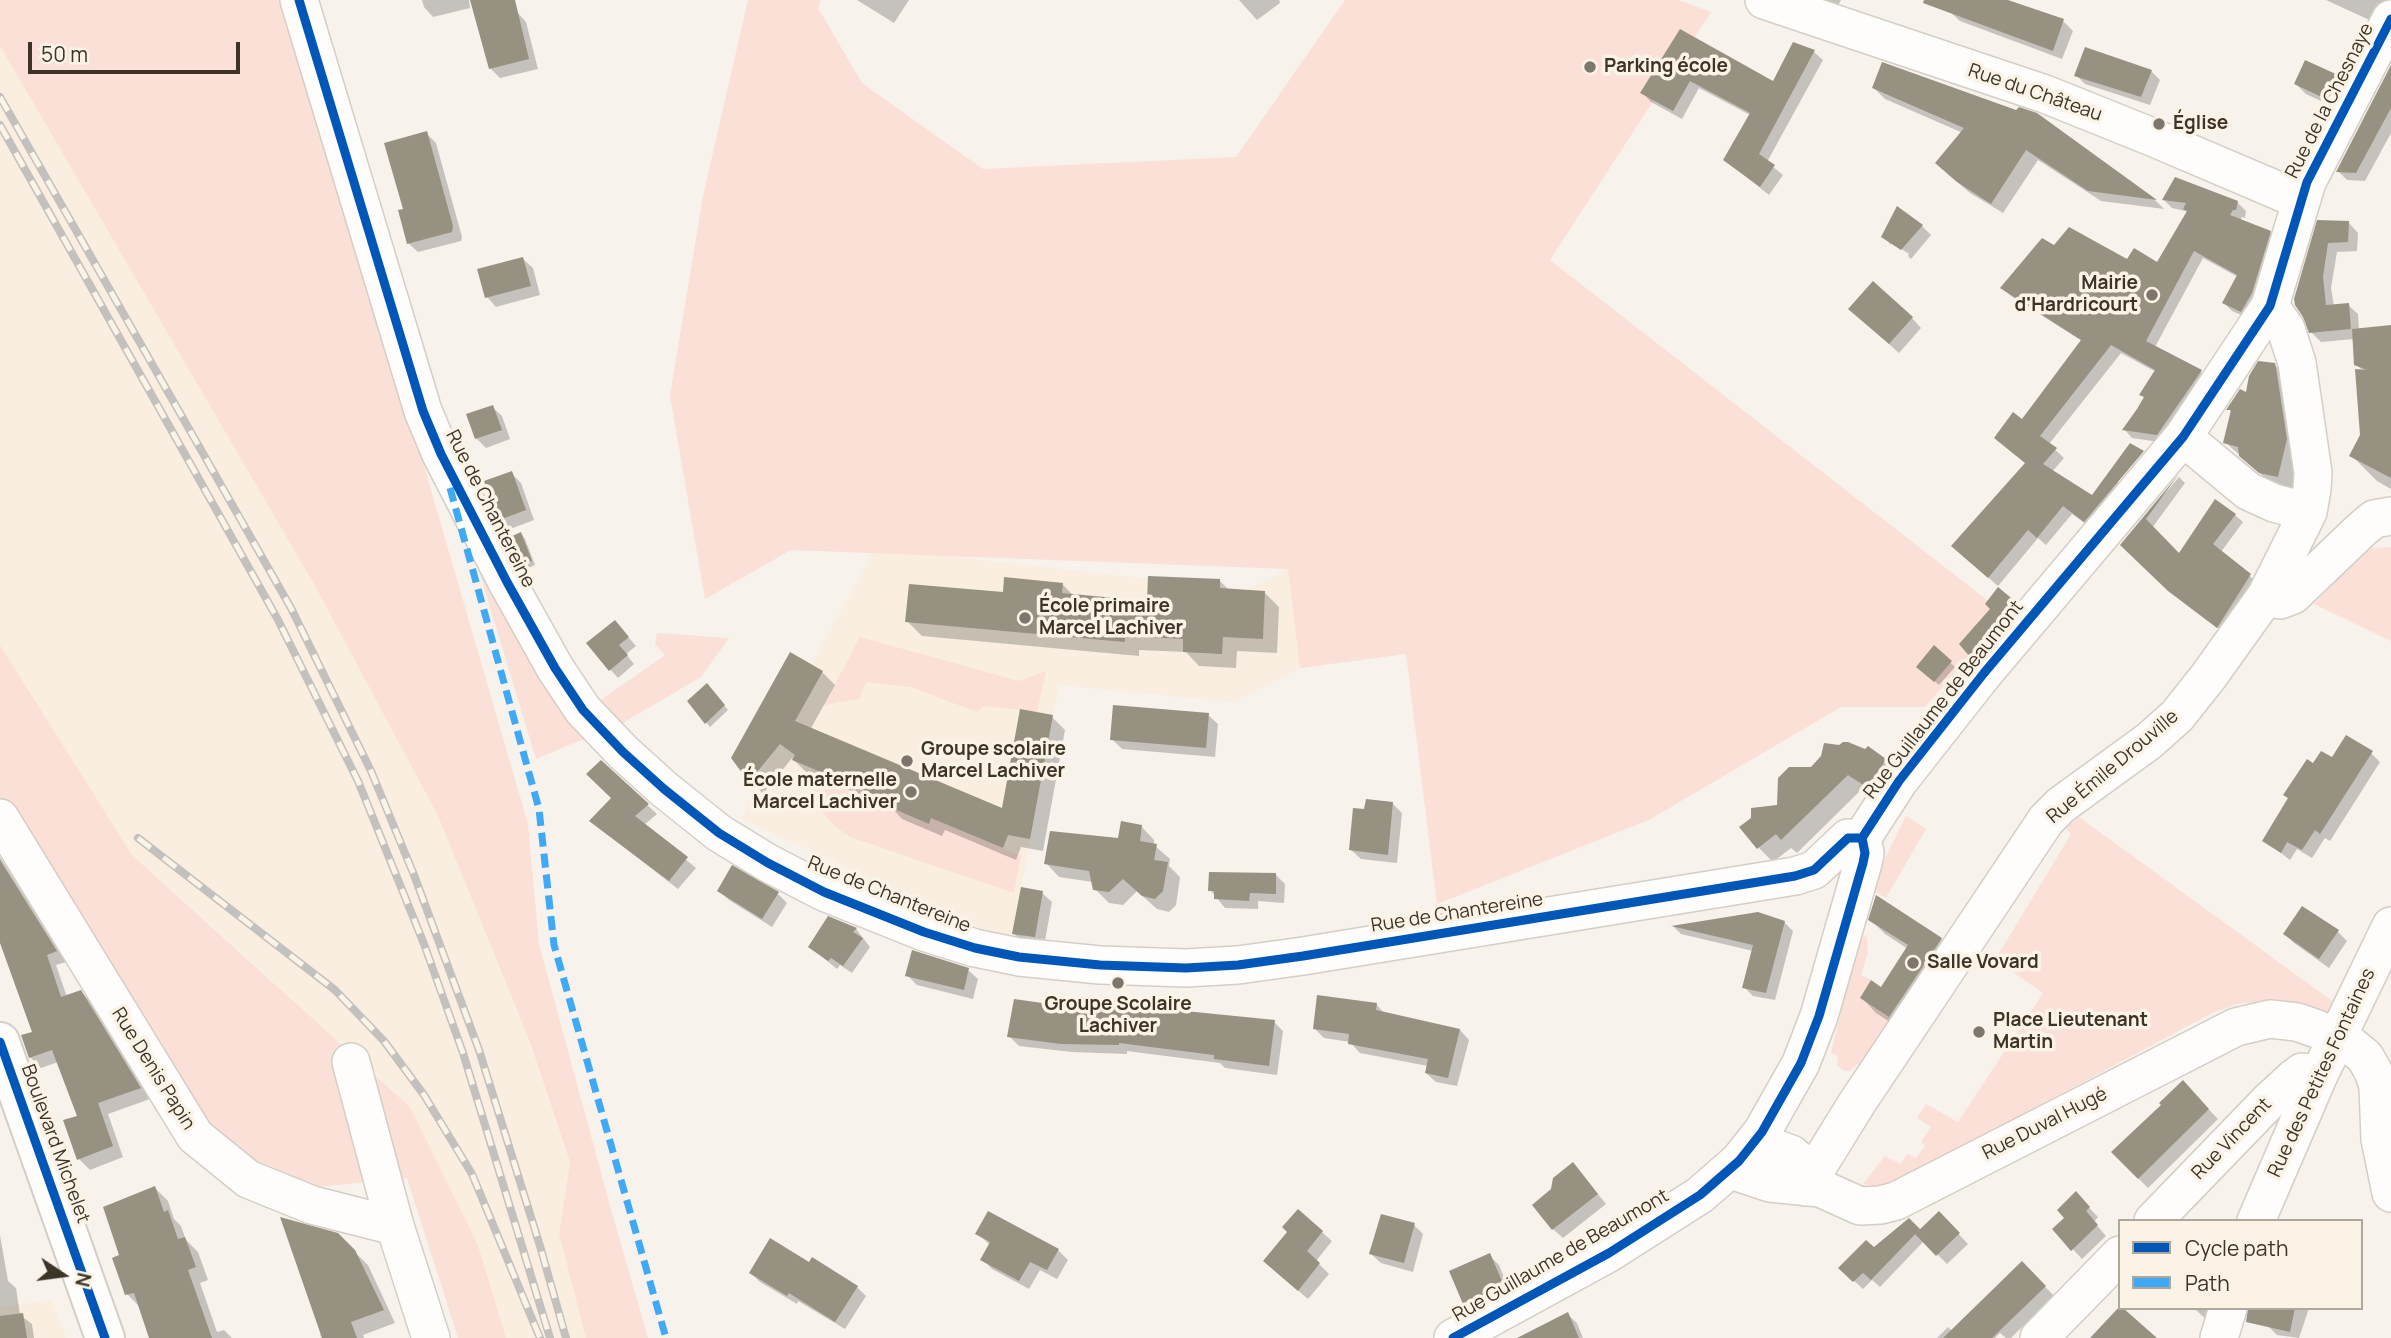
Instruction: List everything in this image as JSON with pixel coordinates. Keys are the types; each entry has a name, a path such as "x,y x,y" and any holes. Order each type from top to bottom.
{"main road":[{"name":"Boulevard Michelet","path":"0,1042 105,1338"}],"street":[{"name":"Rue de Chantereine","path":"299,0 423,411 447,466 555,668 583,710 623,752 719,833 768,863 824,892 924,932 997,953 1100,965 1186,968 1238,965 1303,956 1795,876 1814,870 1848,838 1862,838"},
{"path":"320,0 327,93"},
{"name":"Rue du Château","path":"1764,0 2045,94 2300,200"},
{"name":"Rue de la Chesnaye","path":"2300,200 2391,19"},
{"path":"2270,306 2300,200"},
{"name":"Rue Guillaume de Beaumont","path":"1454,1338 1609,1253 1700,1195 1731,1170 1755,1141 1801,1063 1819,1016 1863,863 1865,853 1862,838 1899,781 1983,673 2183,437 2270,306"},
{"name":"Rue Émile Drouville","path":"1812,1183 2046,820 2061,805 2149,741 2176,716 2208,677 2266,596 2308,512 2313,473 2297,363 2286,329 2270,306"},
{"path":"2183,437 2248,492 2274,503 2308,512"},
{"path":"2266,596 2280,600 2293,595 2374,519 2391,516"},
{"name":"Rue Denis Papin","path":"0,818 195,1136 248,1179 312,1205 395,1226"},
{"name":"Rue des Petites Fontaines","path":"2257,1219 2326,1060 2391,926"},
{"name":"Rue Duval Hugé","path":"1731,1170 1770,1182 1812,1183 1860,1206 1880,1205 1896,1200 2224,1033 2245,1024 2270,1019 2297,1022 2326,1060 2356,1048 2373,1071 2378,1086 2383,1161 2391,1193"},
{"name":"Rue Vincent","path":"2155,1219 2294,1078 2326,1060"},
{"path":"351,1062 395,1226 431,1338"},
{"name":"Rue Duval Hugé","path":"1755,1141 1791,1154 1802,1163 1812,1183"},
{"path":"2039,1338 2118,1257"},
{"path":"2220,1338 2227,1310"}],"shaded area":[{"path":"0,0 278,0 334,170 417,442 528,824 539,944 648,1338 586,1338 559,1234 570,1162 530,1042 438,816 315,586 0,46"},
{"path":"748,0 821,0 818,8 862,83 983,169 1236,157 1345,0 1678,0 1711,12 1550,260 2005,614 1925,707 1841,707 1649,820 1437,904 1406,654 1300,668 1288,569 791,550 705,599 670,396 703,196"},
{"path":"0,46 315,586 438,816 530,1042 570,1162 559,1234 586,1338 506,1338 478,1245 410,1107 370,1068 351,1062 263,972 132,855 0,645"},
{"path":"2391,547 2391,641 2314,604 2358,558 2372,548"},
{"name":"Groupe scolaire Marcel Lachiver","path":"876,548 1247,590 1288,569 1300,668 1232,702 1059,685 1011,942 742,819 817,654"},
{"path":"479,571 538,672 586,738 536,759"},
{"path":"657,633 729,638 701,677 621,724 598,702 665,655 655,644"},
{"path":"860,637 1019,681 1046,671 1037,712 984,706 977,712 911,687 866,682 859,699 824,705"},
{"path":"0,645 132,855 410,1107 478,1245 506,1338 458,1338 407,1178 318,1187 228,1148 168,1065 0,799"},
{"path":"812,768 890,801 888,807 929,824 931,818 1021,856 1014,893 850,837 832,824 819,807 811,785"},
{"path":"1906,816 1926,829 1886,898 1870,889"},
{"path":"2079,817 2339,1006 2334,1013 2325,1013 2264,1001 2237,1004 2212,1013 1891,1185 1880,1187 1863,1184 1885,1156 1900,1164 1908,1154 1916,1158 1925,1146 1921,1142 1931,1127 1917,1118 1926,1104 1958,1122 2043,993 1995,960 2071,834 2066,828"},
{"path":"1859,935 1867,937 1868,953 1861,975 1871,980 1860,998 1893,1020 1864,1067 1857,1064 1850,1071 1844,1071 1837,1065 1838,1056 1831,1053"},
{"path":"52,1300 66,1338 0,1338 0,1307"}],"building":[{"path":"470,0 515,0 529,59 489,69"},
{"path":"1924,0 2008,0 2064,19 2053,51 1923,3"},
{"path":"1680,29 1773,81 1793,42 1815,50 1759,154 1775,165 1760,187 1723,160 1750,113 1690,81 1673,111 1640,93"},
{"path":"2085,47 2152,70 2141,97 2074,76"},
{"path":"2305,60 2338,75 2326,99 2294,84"},
{"path":"1882,62 2016,110 2019,107 2037,113 2157,200 2088,191 2026,150 1991,204 1957,182 1935,163 1964,128 1872,88"},
{"path":"2391,65 2391,108 2356,173 2336,172"},
{"path":"427,131 453,226 452,232 407,244 398,210 403,209 384,143"},
{"path":"2175,177 2238,201 2236,210 2230,215 2271,231 2252,293 2241,312 2222,303 2237,275 2194,251 2146,341 2202,370 2157,435 2122,430 2144,397 2139,395 2155,370 2111,345 2040,436 2057,448 2043,464 2092,495 2130,443 2144,451 2084,522 2063,506 2037,538 2028,530 1988,578 1951,546 2025,463 1994,438 2013,412 2022,419 2081,340 2000,288 2042,238 2054,245 2069,227 2127,259 2134,248 2157,262 2187,211 2183,209 2186,203 2162,200"},
{"path":"1897,206 1923,225 1901,250 1881,237"},
{"path":"2317,220 2349,221 2348,242 2328,243 2323,277 2326,305 2349,303 2351,329 2309,333 2295,305 2294,299"},
{"path":"523,257 531,286 485,298 477,269"},
{"path":"1873,281 1913,317 1889,344 1848,309"},
{"path":"2391,325 2391,478 2349,456 2360,435 2355,369 2367,370 2354,365 2352,329"},
{"path":"2258,361 2275,363 2276,368 2287,439 2278,477 2259,473 2239,456 2238,447 2223,443 2231,410 2226,410 2240,389 2246,392 2249,376"},
{"path":"493,405 502,430 475,439 466,414"},
{"path":"512,471 526,510 499,520 484,481"},
{"path":"2179,474 2146,519 2179,553 2215,499 2236,514 2213,544 2251,574 2217,628 2168,591 2120,545"},
{"path":"521,532 532,561 522,565 508,538"},
{"path":"1148,576 1220,579 1220,588 1265,591 1263,639 1223,637 1222,654 1183,652 1183,639 1125,636 1125,642 905,622 909,584 1003,592 1004,577 1063,583 1062,593 1147,601"},
{"path":"1998,587 2016,602 1970,657 1959,644 1990,609 1985,604"},
{"path":"615,620 629,637 619,645 628,655 609,671 586,643"},
{"path":"1934,645 1952,661 1934,682 1916,667"},
{"path":"790,652 823,671 795,721 1002,808 1020,709 1053,715 1030,839 1008,835 1003,848 931,818 929,824 887,806 890,801 792,760 795,755 780,744 749,782 731,758"},
{"path":"707,683 725,705 705,724 687,701"},
{"path":"1113,705 1209,713 1206,748 1110,740"},
{"path":"2346,735 2373,751 2320,834 2315,830 2302,850 2287,842 2281,853 2262,841 2288,798 2283,795 2307,759 2313,763 2321,751 2332,757"},
{"path":"1843,742 1865,749 1868,746 1886,759 1868,788 1848,775 1781,840 1776,834 1757,849 1739,827 1751,818 1751,808 1777,805 1778,778 1789,767 1811,767 1821,756 1824,743 1839,745"},
{"path":"601,760 649,804 635,816 688,857 669,881 589,821 611,798 586,774"},
{"path":"1366,799 1393,802 1388,855 1349,850 1353,808 1364,809"},
{"path":"1121,821 1142,825 1140,841 1157,844 1154,860 1168,862 1163,891 1155,899 1142,896 1123,879 1109,892 1093,890 1089,871 1044,864 1050,831 1118,838"},
{"path":"0,860 57,951 47,955 61,997 81,990 141,1088 98,1103 113,1146 77,1160 63,1120 77,1116 52,1050 29,1058 21,1035 32,1032 0,943"},
{"path":"732,865 779,892 762,919 717,891"},
{"path":"1209,872 1276,873 1276,894 1250,893 1249,901 1214,899 1214,891 1208,891"},
{"path":"1021,887 1043,891 1035,937 1012,934"},
{"name":"Salle Vovard","path":"1876,895 1942,938 1889,1017 1860,998 1871,980 1881,987 1908,945 1868,920"},
{"path":"2302,906 2339,930 2319,959 2283,934"},
{"path":"1758,912 1785,921 1766,993 1742,988 1753,945 1671,926"},
{"path":"828,916 857,928 853,932 863,938 843,966 831,958 828,961 808,947"},
{"path":"912,950 969,968 964,990 905,976"},
{"path":"1317,995 1377,1003 1376,1010 1460,1029 1448,1078 1425,1073 1428,1059 1348,1044 1349,1034 1313,1029"},
{"path":"1014,999 1078,1008 1078,1005 1145,1007 1275,1020 1269,1066 1214,1059 1214,1055 1119,1043 1061,1044 1007,1037"},
{"path":"2183,1080 2209,1109 2138,1179 2111,1152 2161,1105 2159,1103"},
{"path":"1573,1162 1598,1194 1552,1230 1532,1205 1551,1189 1553,1178"},
{"path":"155,1186 164,1212 168,1210 178,1239 185,1237 196,1267 188,1270 212,1338 149,1338 134,1293 125,1295 112,1258 119,1255 103,1207"},
{"path":"2076,1191 2090,1207 2086,1211 2098,1225 2071,1251 2052,1229 2064,1218 2057,1210"},
{"path":"1298,1209 1323,1231 1307,1251 1320,1263 1298,1291 1263,1261 1287,1232 1282,1227"},
{"path":"988,1211 1059,1249 1047,1270 1030,1262 1019,1281 980,1260 990,1242 975,1234"},
{"path":"1939,1211 1960,1233 1936,1256 1915,1234"},
{"path":"1381,1214 1415,1223 1404,1263 1369,1254"},
{"path":"280,1217 338,1233 355,1250 384,1310 351,1322 357,1338 322,1338"},
{"path":"1909,1218 1920,1229 1871,1280 1863,1273 1853,1282 1838,1268 1866,1240 1874,1247"},
{"path":"770,1238 809,1262 812,1257 858,1286 835,1322 789,1293 787,1296 749,1273"},
{"path":"1490,1253 1504,1286 1463,1304 1449,1271"},
{"path":"2022,1261 2046,1286 1992,1338 1943,1338"},
{"path":"2118,1308 2125,1310 2157,1338 2090,1338"},
{"path":"2248,1310 2295,1310 2290,1332 2246,1322"},
{"path":"1568,1312 1579,1338 1517,1338"},
{"path":"23,1313 27,1338 0,1338 0,1316"}],"railway":[{"path":"0,97 291,608 371,771 414,875 479,1050 566,1338"},
{"path":"0,125 277,618 358,781 424,944 463,1053 550,1338"},
{"path":"138,838 335,990 384,1041 424,1095 472,1174 540,1338"}],"marked path":[{"path":"450,488 539,809 554,945 666,1338"}],"cycle path":[{"path":"299,0 423,411 441,454 507,582 555,668 583,710 623,752 664,789 719,833 768,863 824,892 924,932 975,948 1019,957 1100,965 1186,968 1238,965 1303,956 1795,876 1814,870 1848,838 1862,838"},
{"path":"1453,1338 1609,1253 1700,1195 1739,1161 1762,1132 1801,1063 1819,1016 1863,863 1865,853 1862,838 1899,781 1984,673 2183,437 2270,306 2307,182 2391,19"},
{"path":"0,1042 105,1338"}],"place":[{"name":"Parking école","path":"1590,67"},
{"name":"Église","path":"2159,124"},
{"name":"Mairie d'Hardricourt","path":"2152,295"},
{"name":"École primaire Marcel Lachiver","path":"1025,618"},
{"name":"Groupe scolaire Marcel Lachiver","path":"907,761"},
{"name":"École maternelle Marcel Lachiver","path":"911,792"},
{"name":"Salle Vovard","path":"1913,963"},
{"name":"Groupe Scolaire Lachiver","path":"1118,983"},
{"name":"Place Lieutenant Martin","path":"1979,1032"}]}
